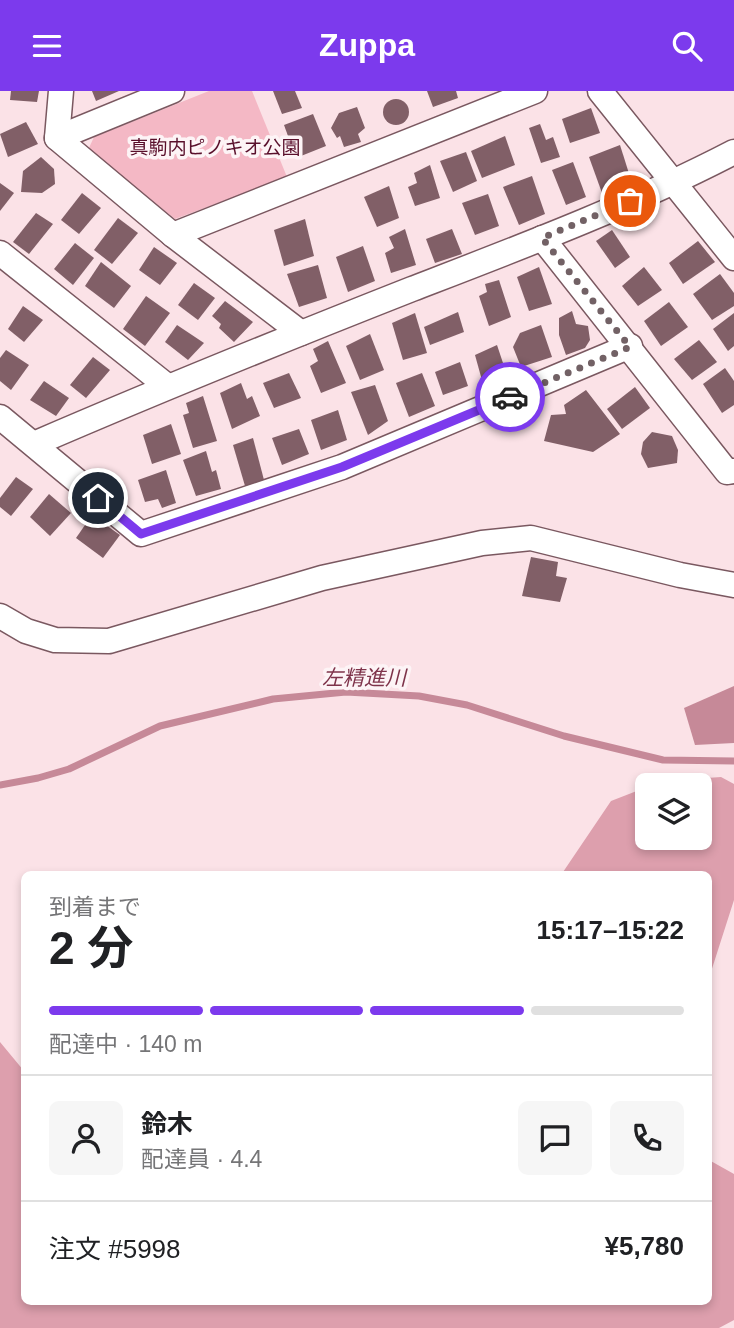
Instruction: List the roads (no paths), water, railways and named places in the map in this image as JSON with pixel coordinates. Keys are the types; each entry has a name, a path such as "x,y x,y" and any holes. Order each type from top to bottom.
{"street":[{"path":"57,138 61,91"},
{"path":"57,138 172,91"},
{"path":"173,235 535,91"},
{"path":"600,91 734,258"},
{"path":"57,138 173,235 301,333"},
{"path":"34,444 167,386 675,183 734,152"},
{"path":"542,238 727,472 734,471"},
{"path":"0,253 167,386"},
{"path":"0,417 141,534 342,467 630,347"},
{"path":"0,616 26,631 55,640 109,641 322,578 482,543 531,538 680,575 734,585"}],"waterway":[{"name":"左精進川","path":"0,785 69,769 160,726 273,699 346,692 419,696 467,705 564,736 663,760 734,761"}],"park label":[{"name":"真駒内ピノキオ公園","path":"215,147"}]}
